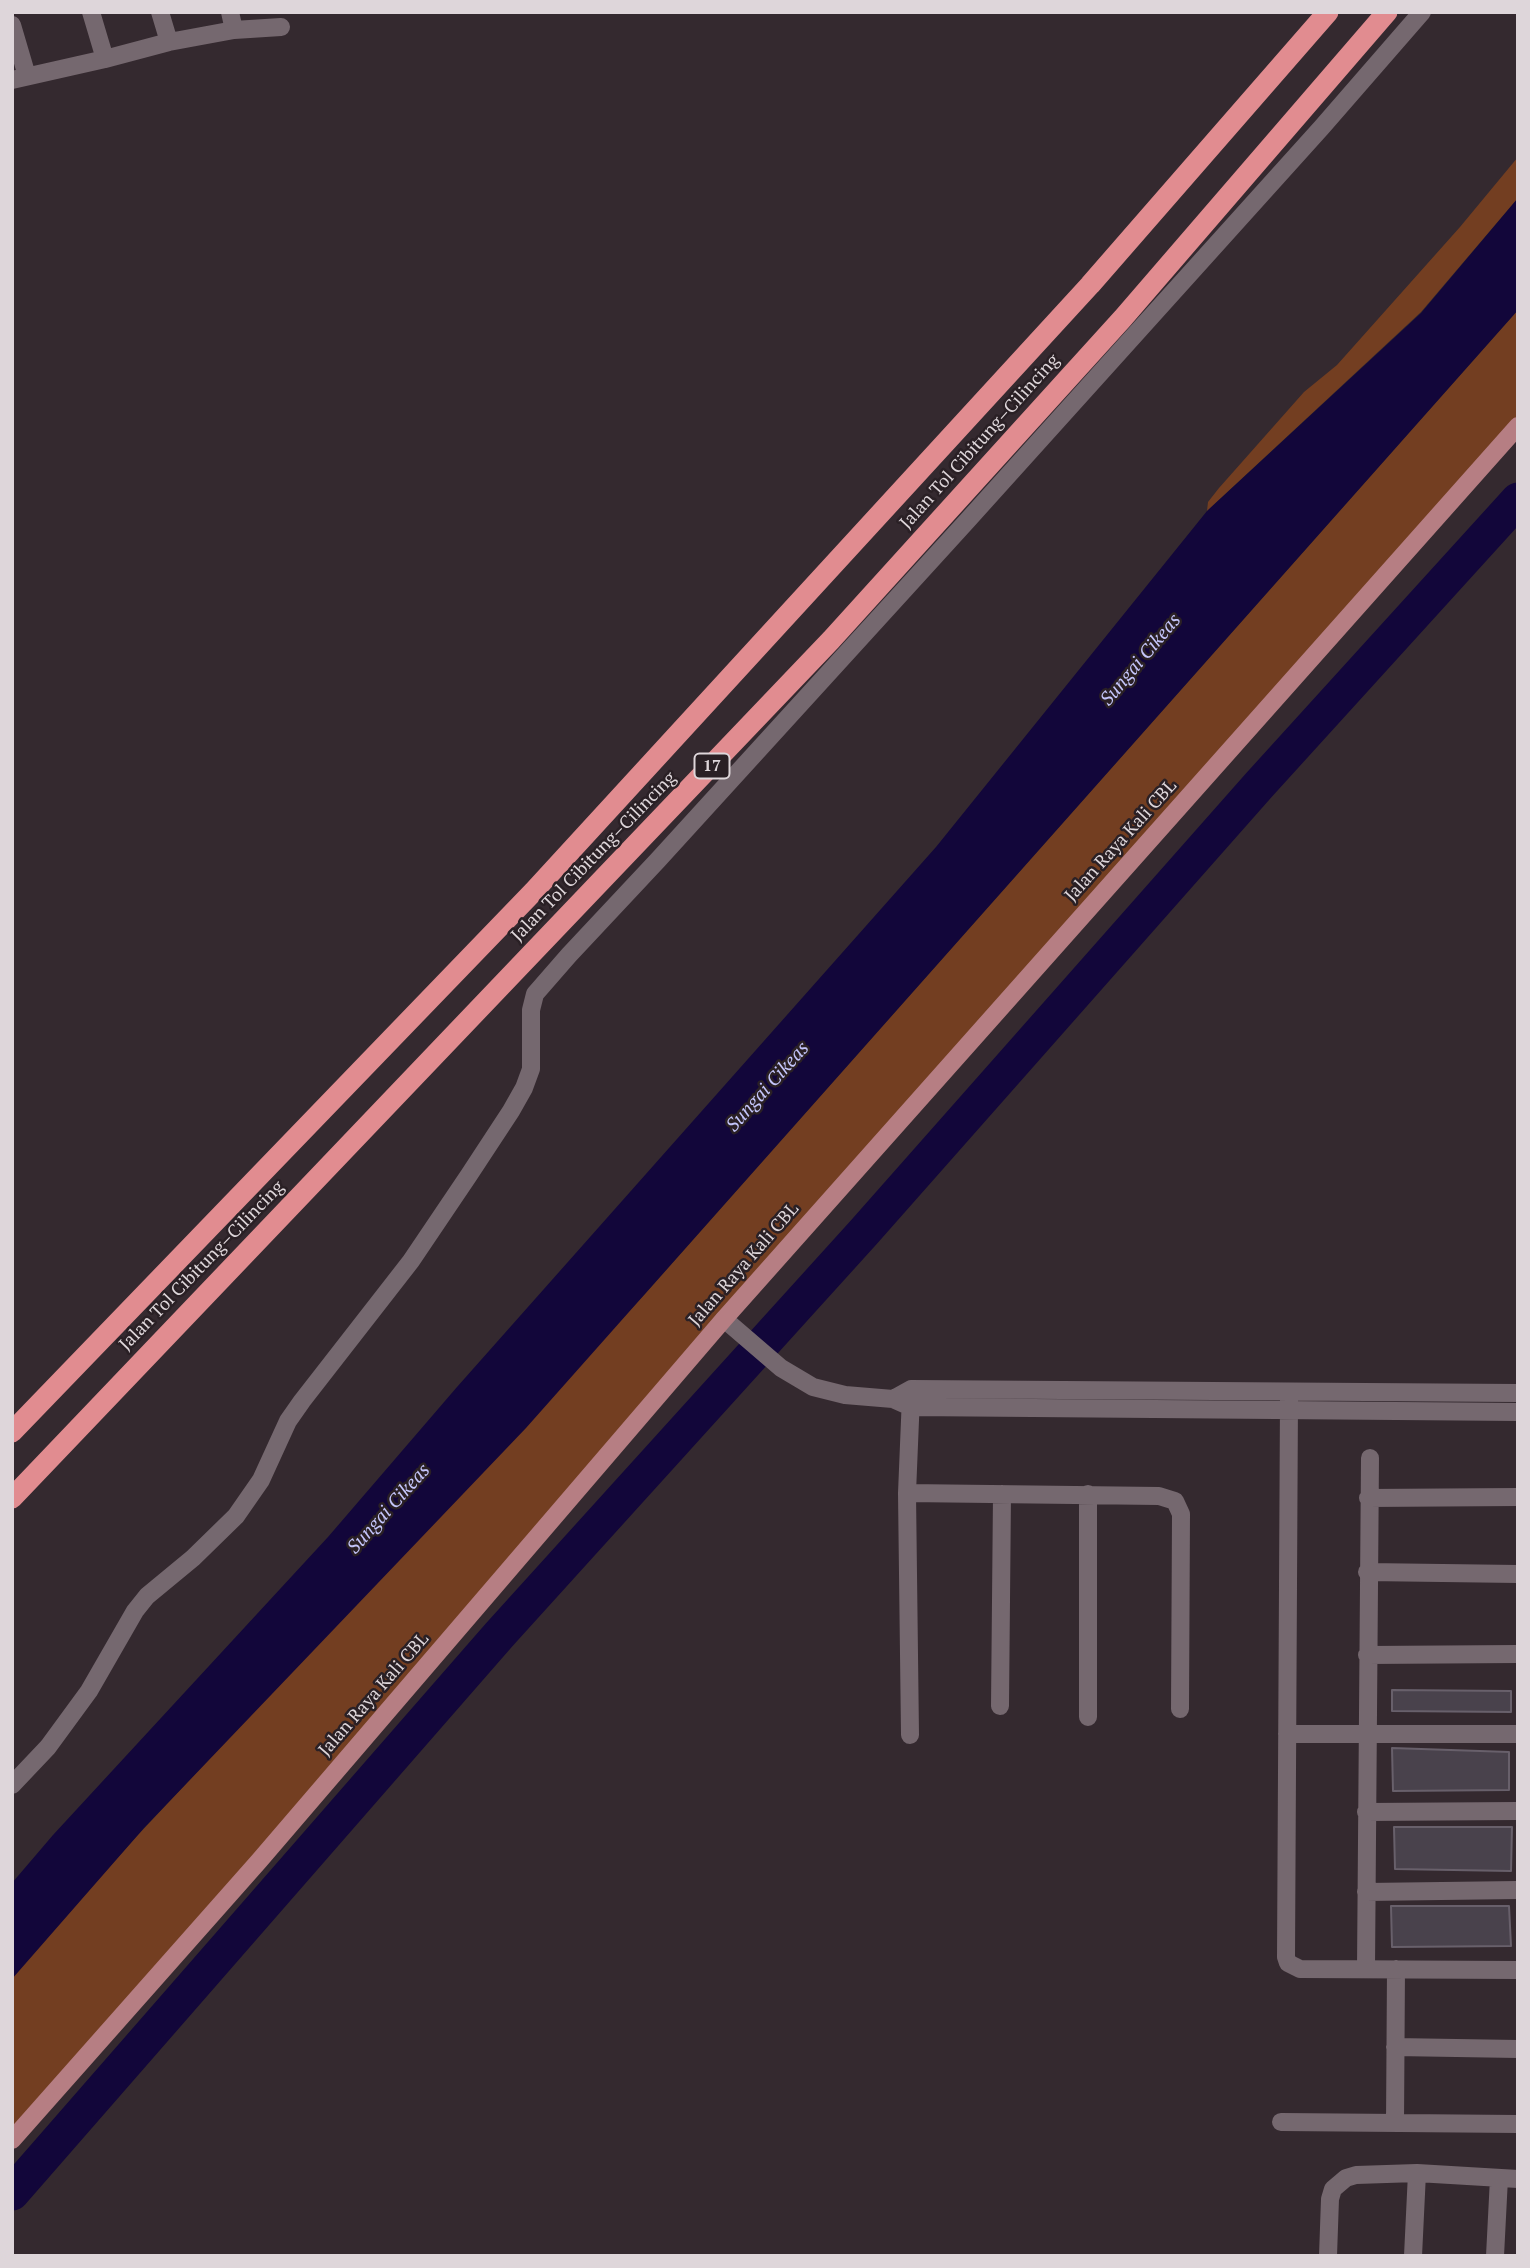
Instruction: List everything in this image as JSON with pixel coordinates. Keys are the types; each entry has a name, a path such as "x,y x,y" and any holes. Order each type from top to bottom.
{"highway":[{"name":"Jalan Tol Cibitung–Cilincing","path":"12,1432 551,872 1090,285 1328,12"},
{"name":"Jalan Tol Cibitung–Cilincing","path":"12,1498 831,640 1123,318 1387,12"}],"main road":[{"name":"Jalan Raya Kali CBL","path":"12,2140 259,1861 724,1319 1518,426"}],"street":[{"path":"91,12 105,59"},
{"path":"160,12 169,42"},
{"path":"12,1785 48,1747 89,1691 135,1611 147,1596 193,1558 236,1516 261,1480 276,1444 295,1411 411,1261 469,1175 524,1088 531,1069 531,1010 535,995 967,521 1422,12"},
{"path":"12,25 20,78 169,42 232,21 281,27"},
{"path":"724,1319 781,1368 813,1387 845,1395 893,1399 1289,1401 1518,1412"},
{"path":"1289,1401 1518,1393"},
{"path":"910,1735 907,1493 911,1398"},
{"path":"1289,1401 1288,1963 1300,1969 1518,1970"},
{"path":"1366,1968 1367,1572 1370,1458"},
{"path":"907,1493 1159,1496 1175,1501 1181,1514 1180,1709"},
{"path":"1000,1706 1002,1494"},
{"path":"1088,1494 1088,1717"},
{"path":"1368,1498 1518,1497"},
{"path":"1367,1572 1518,1574"},
{"path":"1367,1655 1518,1654"},
{"path":"1287,1734 1518,1734"},
{"path":"1366,1812 1518,1811"},
{"path":"1366,1892 1518,1891"},
{"path":"1395,2123 1396,1969"},
{"path":"1395,2048 1518,2049"},
{"path":"1282,2122 1518,2124"},
{"path":"1413,2256 1417,2174"},
{"path":"1328,2256 1329,2199 1339,2182 1356,2175 1417,2174 1518,2179"},
{"path":"1495,2256 1499,2178"}],"shaded area":[{"path":"1518,157 1518,198 1421,312 1207,511 1208,502 1219,488 1304,392 1337,365 1460,227"},
{"path":"1518,310 1518,426 12,2139 12,1976 136,1837 644,1295"}],"water":[{"name":"Sungai Cikeas","path":"1518,198 1518,310 526,1428 144,1828 12,1979 12,1883 328,1537 457,1387 936,847 1207,511 1421,313"}],"building":[{"path":"1392,1690 1511,1691 1511,1712 1392,1711"},
{"path":"1392,1748 1509,1752 1509,1790 1393,1791"},
{"path":"1394,1827 1512,1827 1511,1871 1395,1869"},
{"path":"1391,1906 1509,1906 1511,1946 1392,1947"}],"waterway":[{"path":"12,2193 499,1635 864,1232 1259,785 1518,500"}]}
